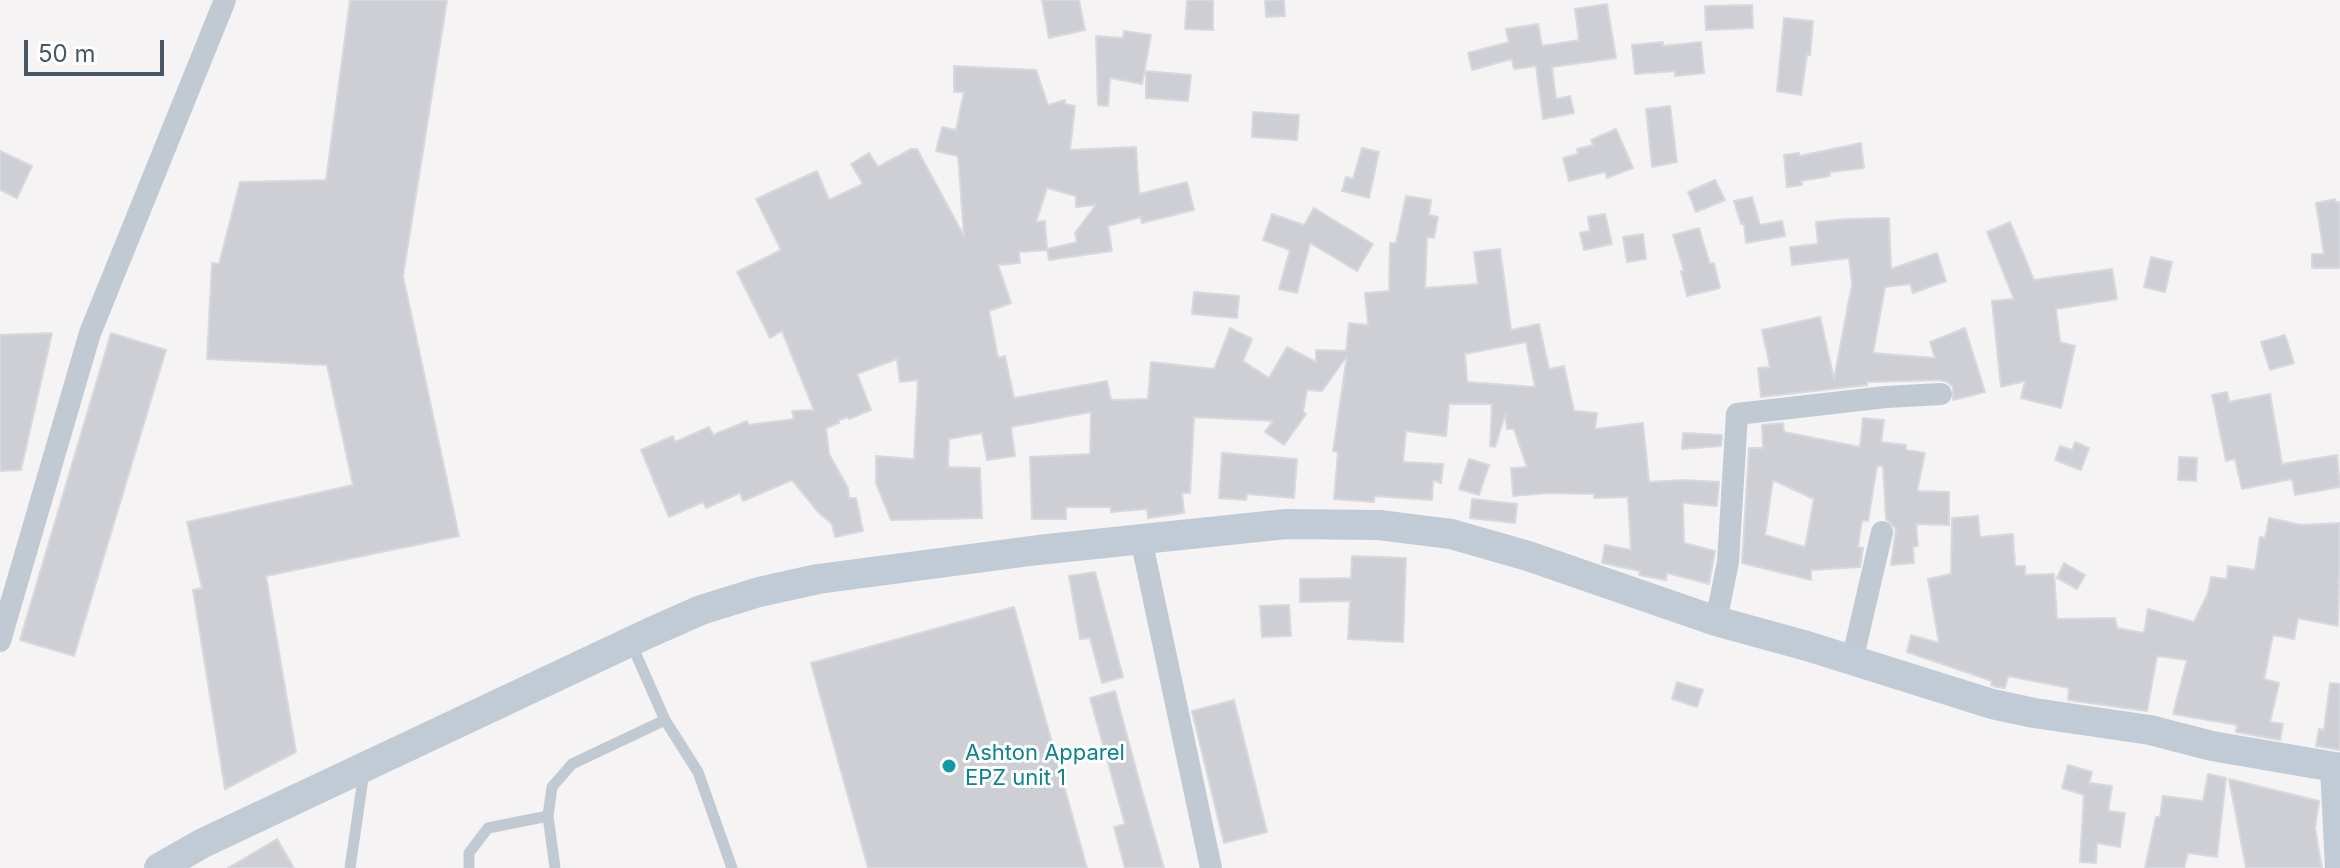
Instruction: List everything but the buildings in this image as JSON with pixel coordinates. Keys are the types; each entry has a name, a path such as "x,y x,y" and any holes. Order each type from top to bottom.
{"main road":[{"path":"159,868 203,843 630,642 701,610 759,592 818,579 1286,524 1379,525 1451,534 1528,556 1716,621 1931,686 2034,713 2150,730 2212,746 2338,768 2340,868"}],"street":[{"path":"0,641 90,333 225,0"},
{"path":"1716,621 1728,562 1737,414 1941,394"},
{"path":"1852,661 1882,532"},
{"path":"1141,539 1211,868"}],"lane":[{"path":"630,642 665,720 698,772 732,868"},
{"path":"555,868 548,816 552,787 572,764 665,720"},
{"path":"350,868 365,768"},
{"path":"469,868 469,853 488,828 548,816"}],"place":[{"name":"Ashton Apparel EPZ unit 1","path":"949,766"}]}
